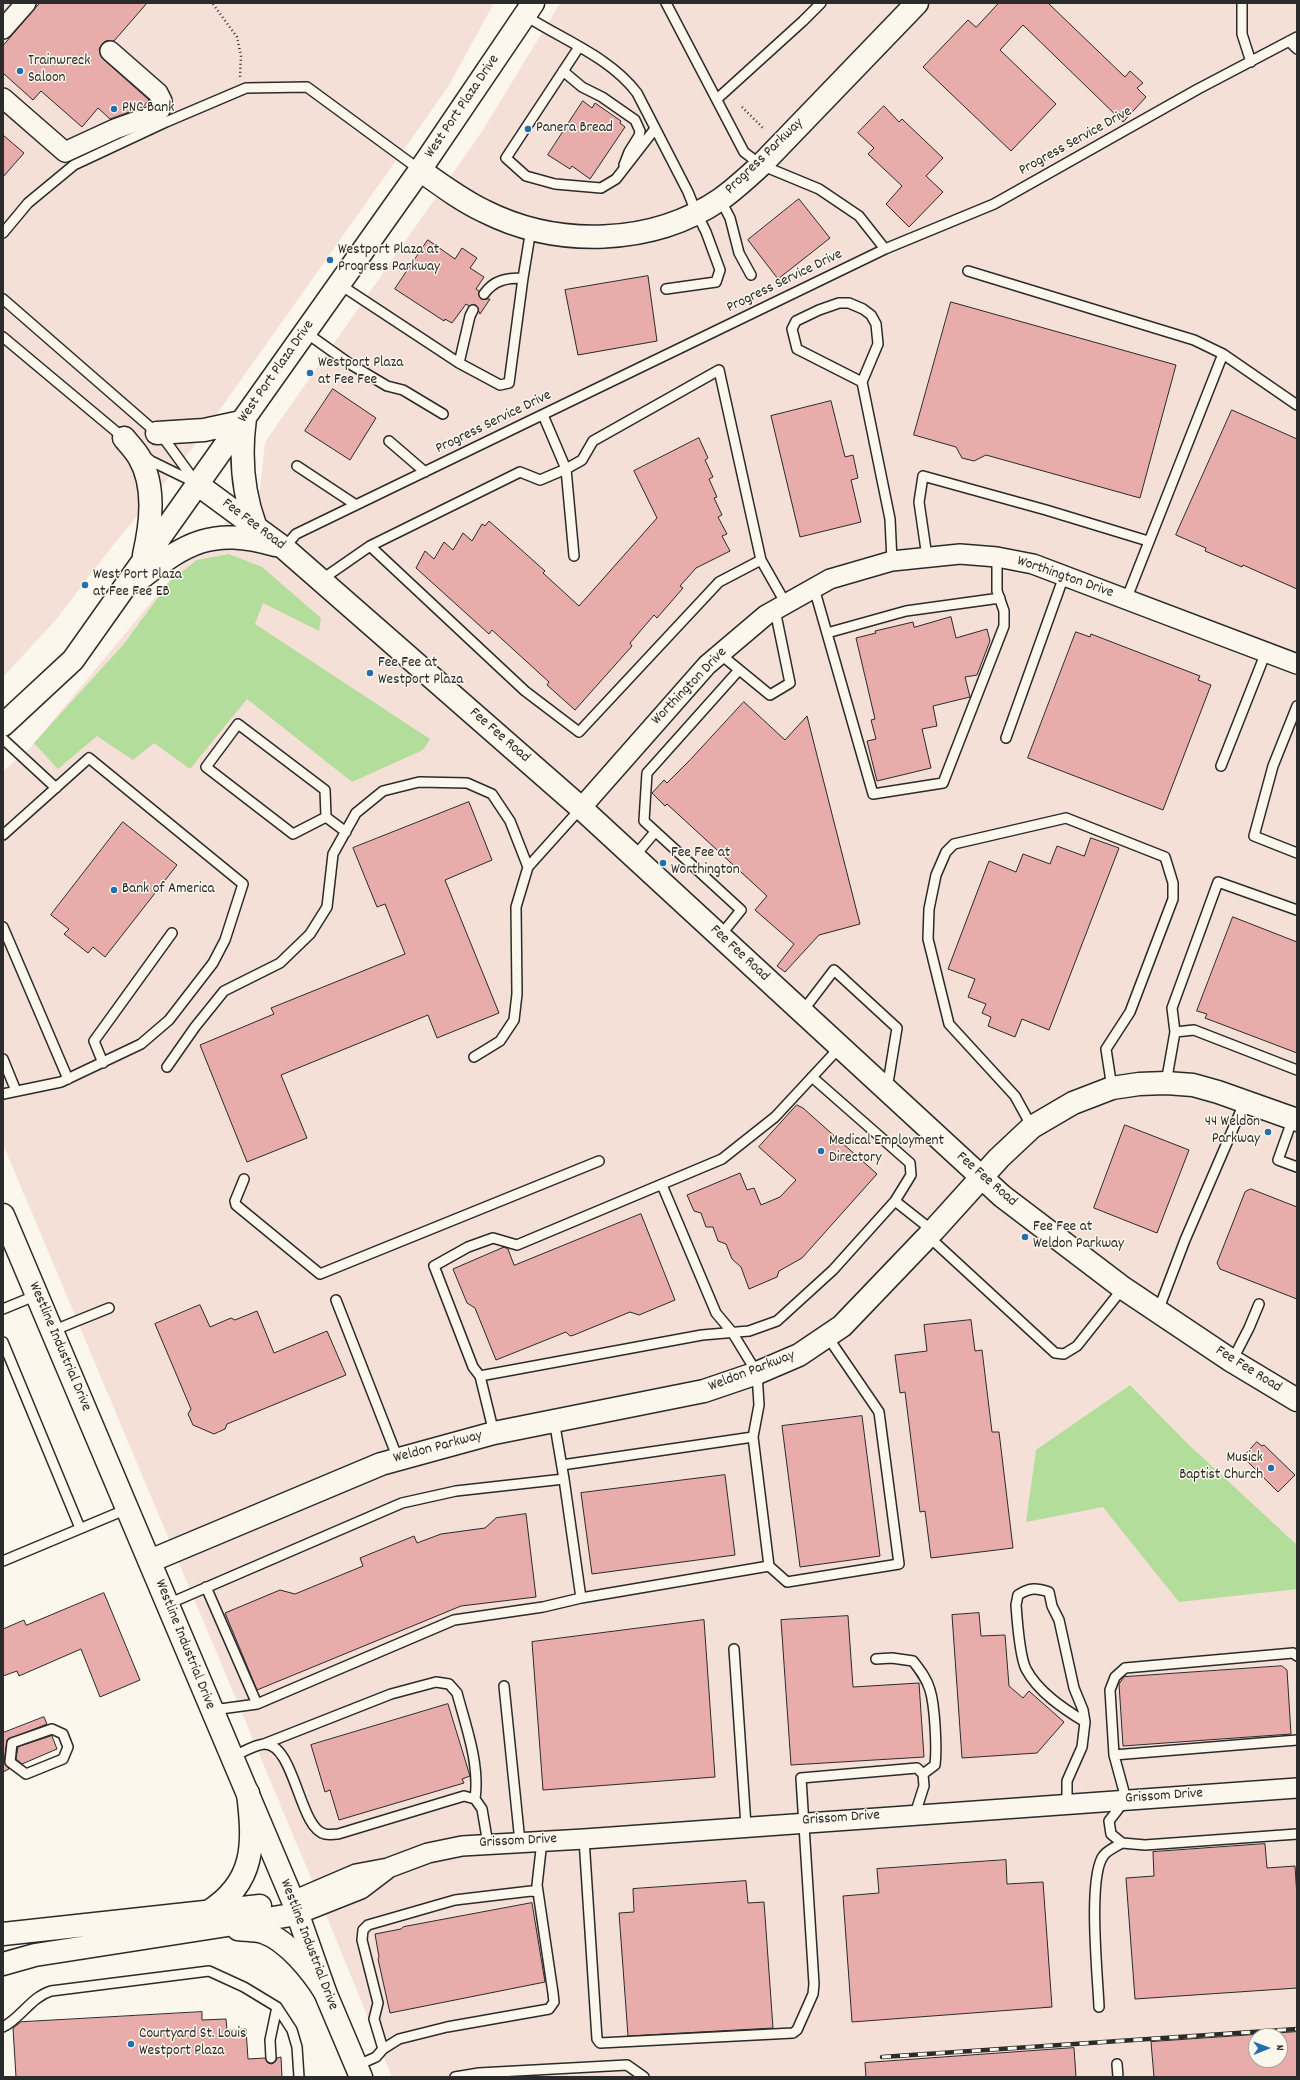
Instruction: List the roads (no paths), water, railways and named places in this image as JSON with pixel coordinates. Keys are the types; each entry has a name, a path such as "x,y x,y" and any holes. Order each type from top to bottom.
{"main road":[{"name":"Progress Parkway","path":"420,170 446,189 484,211 531,229 570,236 609,236 649,230 696,212 720,199 761,166 917,3"},
{"name":"West Port Plaza Drive","path":"3,725 73,660 420,170 530,9"},
{"path":"156,433 204,430 243,420 242,441 246,501 255,525"},
{"path":"124,438 139,457 148,485 151,506 142,562"},
{"name":"Fee Fee Road","path":"197,484 255,525 284,548 581,808 1002,1196 1123,1288 1232,1361 1297,1400"},
{"path":"122,592 169,556 200,541 216,537 239,537 284,548"},
{"name":"Weldon Parkway","path":"150,1561 381,1464 494,1433 704,1391 758,1373 799,1355 842,1326 931,1233 980,1177 1032,1127 1073,1103 1112,1088 1139,1084 1166,1083 1193,1085 1245,1100 1295,1119"},
{"name":"Westline Industrial Drive","path":"3,1215 150,1561 211,1710 248,1793 295,1908 325,1992 358,2071"},
{"path":"213,1919 224,1902 232,1894 250,1857 252,1833 248,1793"},
{"path":"3,1934 213,1919 295,1908"},
{"path":"3,1964 35,1955 213,1919 262,1932 277,1940 315,1976 325,1992"}],"street":[{"path":"3,29 26,3"},
{"path":"3,98 64,152 115,129 154,115 160,110 162,102 158,93 110,51"},
{"name":"Worthington Drive","path":"581,808 707,665 766,615 830,579 892,561 960,554 997,557 1032,564 1297,664"},
{"name":"Grissom Drive","path":"295,1908 356,1874 388,1868 428,1853 462,1846 584,1839 746,1826 1297,1788"}],"lane":[{"path":"666,3 744,152 761,166 819,189 859,216 885,249"},
{"path":"716,99 821,3"},
{"path":"1242,3 1242,34 1251,62"},
{"path":"530,9 579,47 626,78 637,93 654,130 688,192 713,249 720,270 719,276 716,282 666,289"},
{"path":"1293,39 1297,49"},
{"name":"Progress Service Drive","path":"284,548 296,534 885,249 994,204 1293,39"},
{"path":"579,47 506,158 526,176 555,184 601,188 616,179 654,130"},
{"path":"562,71 582,87 602,97 635,120 640,131 639,136 629,152 622,172"},
{"path":"3,232 28,203 74,165 166,122 246,88 307,87 420,170"},
{"path":"720,199 730,218 739,253 751,275"},
{"path":"339,284 458,362 500,385 510,383 523,278 531,229"},
{"path":"968,271 1194,340 1223,354 1297,405"},
{"path":"484,294 495,282 511,278 523,278"},
{"path":"3,299 165,440 197,484"},
{"path":"862,382 797,349 792,329 796,321 819,310 839,303 849,304 863,309 871,315 876,324 878,344 862,382 890,519 892,561"},
{"path":"458,362 470,316 473,310"},
{"path":"305,332 350,364 387,386 403,390 443,414"},
{"path":"3,337 151,461 197,484"},
{"path":"1126,600 1223,354"},
{"path":"321,580 370,546 520,472 540,480 566,469 582,460 593,441 719,370 760,560 780,607 790,684 770,695 720,654"},
{"path":"543,415 566,469 574,556"},
{"path":"389,441 425,472"},
{"path":"297,466 356,505"},
{"path":"927,557 919,502 923,476 1046,510 1148,541"},
{"path":"370,546 525,691 579,732 719,582 760,560"},
{"path":"814,588 873,794 943,782 1004,626 1004,610 997,591 997,557"},
{"path":"1006,738 1064,576"},
{"path":"827,633 906,611 1000,598"},
{"path":"1220,766 1266,652"},
{"path":"720,936 742,910 644,821 647,773 739,670"},
{"path":"1297,706 1273,766 1254,836 1297,853"},
{"path":"238,724 325,790 326,817 293,834 206,767 238,724"},
{"path":"3,739 56,788"},
{"path":"3,835 89,758 243,884 225,940 214,963 169,1020 141,1044 68,1079 61,1082 3,1094"},
{"path":"167,1067 195,1027 224,990 280,963 310,934 327,907 334,854 356,813 383,791 419,782 467,783 492,794 510,821 528,867"},
{"path":"474,1057 500,1041 514,1020 517,994 516,907 528,867 581,808"},
{"path":"326,817 346,832"},
{"path":"1032,1127 1015,1096 949,1024 928,939 928,924 929,910 936,875 946,852 954,844 1066,818 1164,857 1173,883 1173,899 1130,1012 1106,1049 1112,1088"},
{"path":"634,857 655,832"},
{"path":"1166,1083 1175,1032 1172,1008 1218,882 1297,910"},
{"path":"3,927 68,1079"},
{"path":"103,1062 94,1041 172,934"},
{"path":"802,1012 834,970 892,1022 897,1028 887,1090"},
{"path":"1175,1032 1194,1030 1297,1070"},
{"path":"494,1433 480,1376 473,1367 434,1266 468,1247 493,1238 517,1245 722,1159 775,1116 840,1047"},
{"path":"3,1059 16,1091"},
{"path":"480,1376 702,1335 749,1330 777,1321 833,1270 895,1201 911,1175 910,1163 812,1077"},
{"path":"1158,1312 1194,1219 1245,1100"},
{"path":"1295,1119 1278,1160 1297,1167"},
{"path":"244,1178 235,1201 236,1205 320,1274 599,1161"},
{"path":"662,1185 716,1313 732,1332 758,1373 759,1405 753,1437 769,1566 787,1582 899,1564 880,1412 827,1336"},
{"path":"895,1201 931,1233 1055,1353 1064,1354 1078,1346 1123,1288"},
{"path":"3,1309 37,1295"},
{"path":"336,1300 398,1459"},
{"path":"1232,1361 1260,1304"},
{"path":"52,1330 109,1308"},
{"path":"3,1342 80,1528"},
{"path":"554,1420 581,1598"},
{"path":"562,1465 753,1437"},
{"path":"168,1604 402,1503 456,1491 564,1480"},
{"path":"3,1561 128,1509"},
{"path":"211,1710 257,1704 454,1620 543,1607 581,1598 769,1566"},
{"path":"1067,1804 1067,1781 1082,1747 1086,1722 1074,1688 1059,1620 1052,1606 1049,1592 1036,1587 1025,1590 1018,1595 1016,1605 1026,1668 1045,1692 1086,1722"},
{"path":"206,1588 257,1704"},
{"path":"734,1650 746,1826"},
{"path":"1294,1834 1145,1845 1122,1843 1110,1834 1109,1820 1126,1799 1114,1755 1110,1690 1115,1677 1125,1668 1293,1653 1297,1656"},
{"path":"584,1839 597,2039 600,2043 793,2033 797,2030 813,1994 814,1984 801,1778 920,1771 935,1765 937,1752 931,1691 924,1674 913,1661 892,1658 876,1659"},
{"path":"231,1757 390,1694 436,1682 449,1684 458,1693 475,1768 477,1784 475,1799"},
{"path":"504,1686 520,1842"},
{"path":"52,1729 63,1734 68,1747 63,1759 26,1774 10,1762 12,1743 52,1729"},
{"path":"1114,1755 1297,1740"},
{"path":"264,1744 275,1747 285,1759 316,1829 325,1834 338,1834 464,1796 475,1799 482,1809 488,1844"},
{"path":"915,1814 924,1786 920,1771"},
{"path":"358,2071 376,2057 383,2049 399,2039 447,2027 549,2009 554,2002 537,1885 542,1841"},
{"path":"1099,2007 1094,1914 1096,1878 1104,1855 1122,1843"},
{"path":"383,2049 374,2019 378,2003 362,1940 363,1930 368,1925 455,1900 531,1891 538,1892"},
{"path":"3,2027 13,2022 40,1994 51,1991 208,1970 244,1987 277,2007 294,2036 297,2047 299,2077"},
{"path":"271,2058 270,2040 277,2007"},
{"path":"1117,2064 1118,2077"},
{"path":"454,2077 479,2074 627,2065 644,2077"}],"railway":[{"path":"882,2057 1297,2029"}],"place":[{"name":"Trainwreck Saloon","path":"20,71"},
{"name":"PNC Bank","path":"114,109"},
{"name":"Panera Bread","path":"528,129"},
{"name":"Westport Plaza at Progress Parkway","path":"330,260"},
{"name":"Westport Plaza at Fee Fee","path":"310,373"},
{"name":"West Port Plaza at Fee Fee EB","path":"85,585"},
{"name":"Fee Fee at Westport Plaza","path":"370,673"},
{"name":"Fee Fee at Worthington","path":"663,863"},
{"name":"Bank of America","path":"114,890"},
{"name":"44 Weldon Parkway","path":"1268,1132"},
{"name":"Medical Employment Directory","path":"821,1151"},
{"name":"Fee Fee at Weldon Parkway","path":"1025,1237"},
{"name":"Musick Baptist Church","path":"1271,1468"},
{"name":"Courtyard St. Louis Westport Plaza","path":"131,2044"}]}
